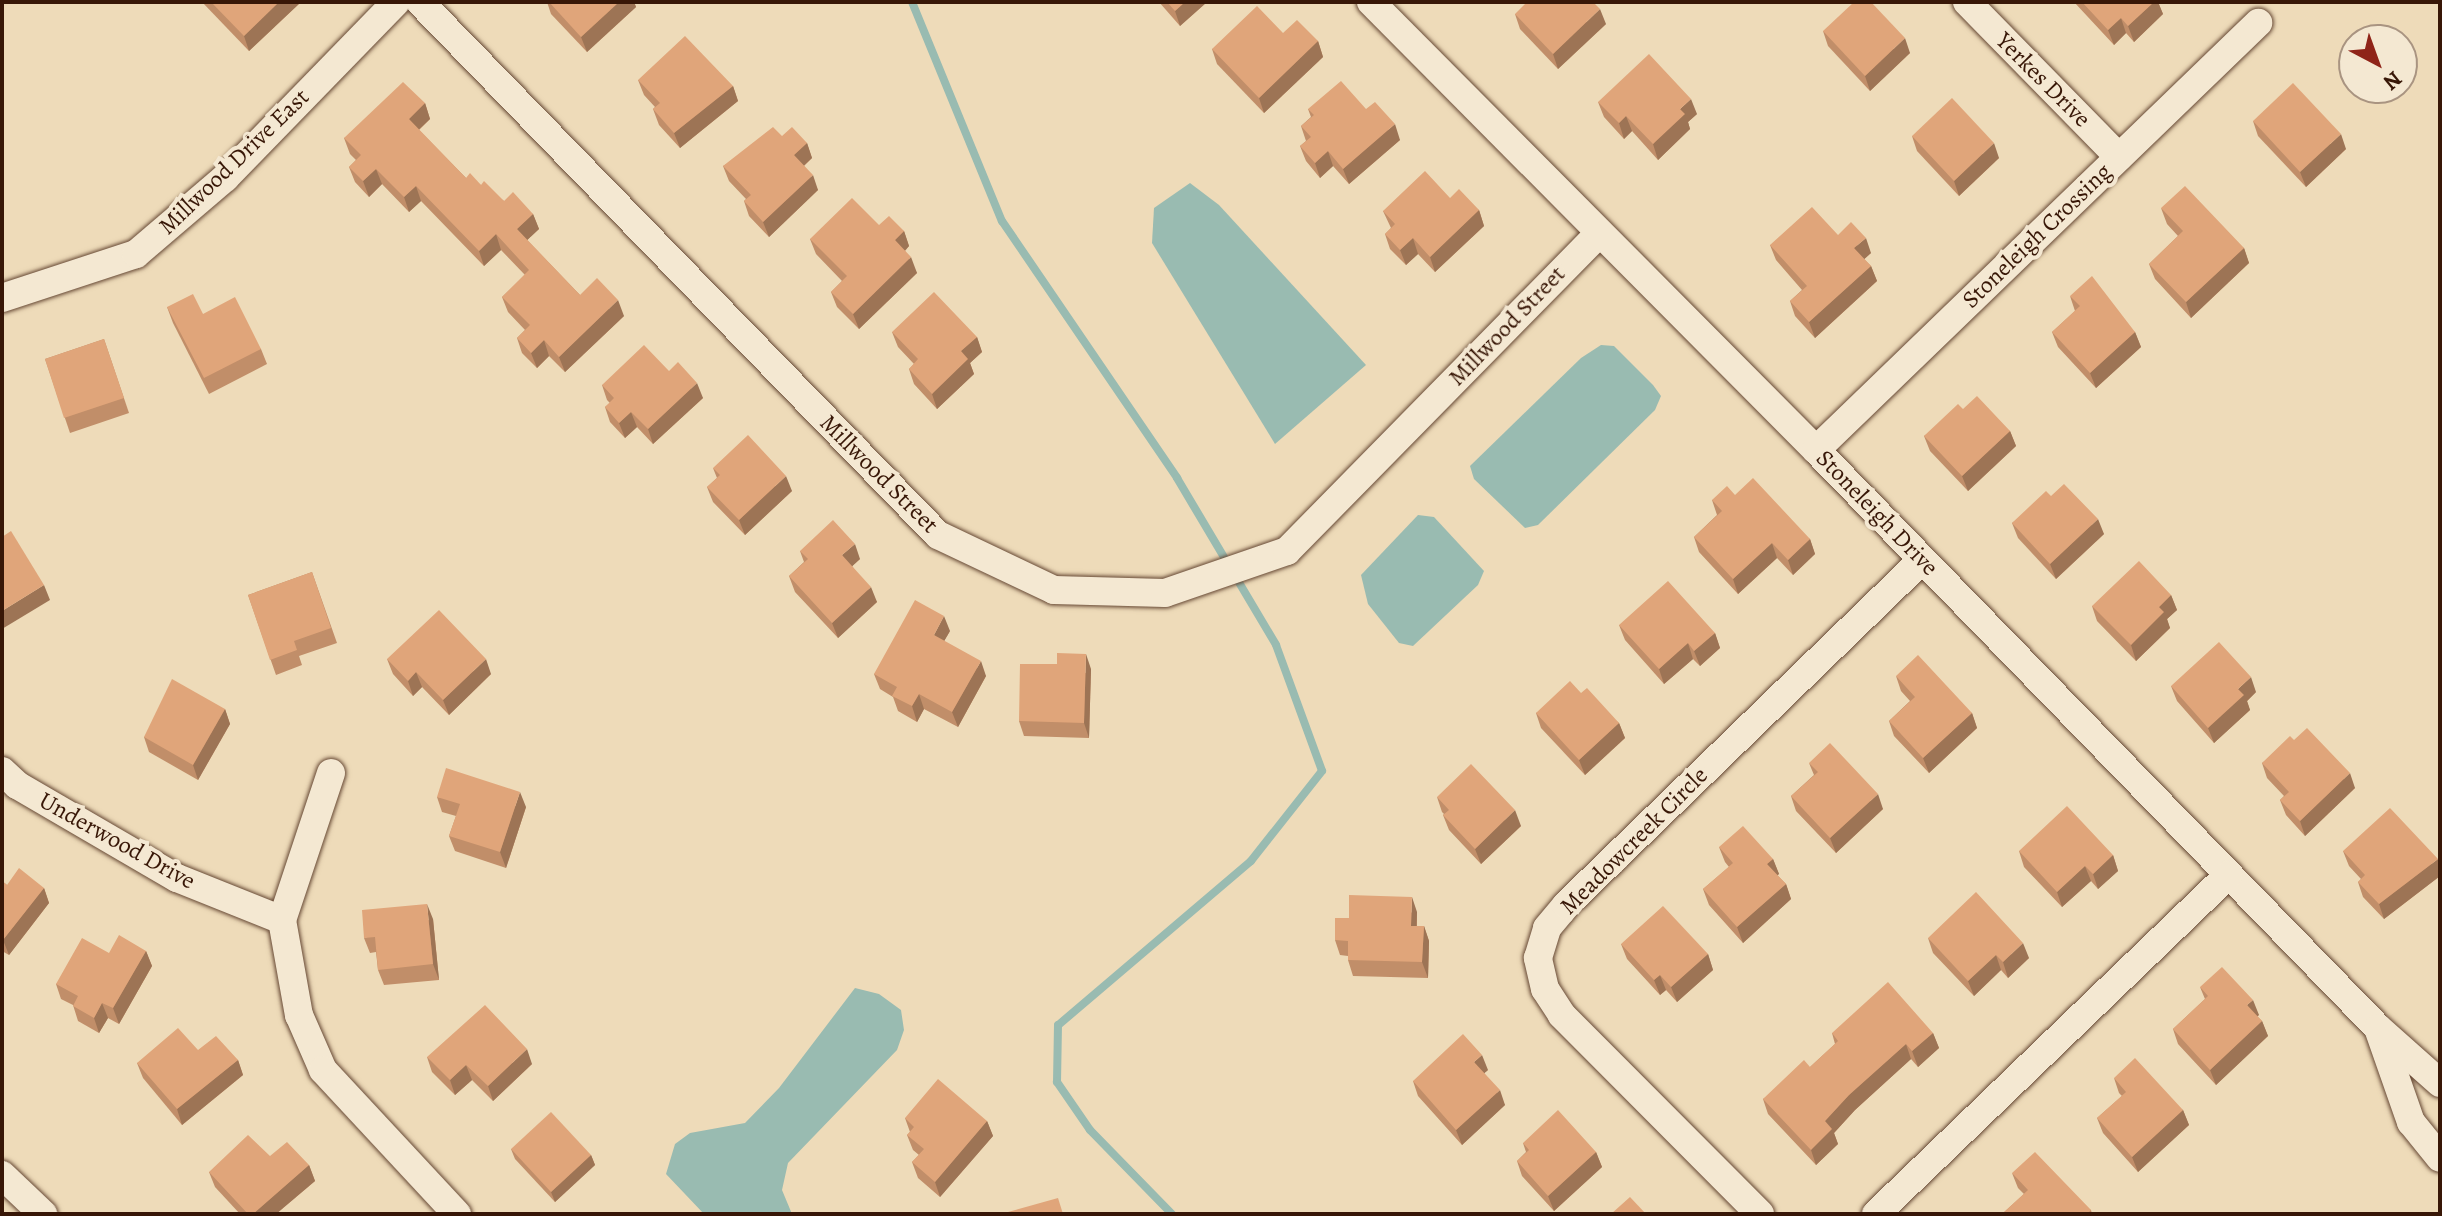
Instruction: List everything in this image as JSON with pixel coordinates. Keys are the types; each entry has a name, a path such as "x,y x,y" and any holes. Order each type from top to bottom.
{"street":[{"name":"Millwood Drive East","path":"2,298 136,254 225,178 396,2"},
{"name":"Millwood Street","path":"420,2 938,535 1054,590 1165,593 1287,551 1599,233"},
{"name":"Stoneleigh Drive","path":"1371,2 1816,450 2378,1028 2440,1083"},
{"name":"Yerkes Drive","path":"1967,2 2119,157"},
{"name":"Stoneleigh Crossing","path":"1816,450 2258,23"},
{"name":"Meadowcreek Circle","path":"1760,1214 1562,1015 1545,989 1538,958 1547,928 1566,905 1922,560"},
{"name":"Underwood Drive","path":"2,771 17,785 177,878 282,920"},
{"path":"331,773 282,920 299,1015 323,1070 457,1214"},
{"path":"1876,1214 2228,875"},
{"name":"Stoneleigh Drive","path":"2378,1028 2411,1122 2440,1158"},
{"path":"2,1175 43,1214"}],"water":[{"path":"1190,183 1219,205 1366,365 1275,444 1152,243 1154,208"},
{"path":"1601,345 1614,346 1661,396 1655,410 1538,525 1525,528 1474,479 1470,466 1581,358"},
{"path":"1418,515 1434,517 1484,571 1478,585 1413,646 1399,643 1368,604 1361,575"},
{"path":"855,988 879,994 901,1010 904,1030 897,1050 788,1163 782,1190 792,1214 704,1214 666,1174 675,1144 690,1133 745,1123 779,1088"}],"building":[{"path":"211,2 279,2 244,36"},
{"path":"549,2 619,2 581,37"},
{"path":"1167,2 1185,2 1175,11"},
{"path":"1527,2 1593,2 1600,9 1553,54 1515,14"},
{"path":"1854,2 1871,2 1905,38 1865,76 1823,31"},
{"path":"2082,2 2154,2 2128,26 2121,18 2108,30"},
{"path":"1257,6 1283,33 1297,20 1318,41 1259,98 1212,49"},
{"path":"685,36 733,86 674,133 653,109 660,103 638,80"},
{"path":"1649,54 1691,99 1680,109 1685,114 1653,144 1626,116 1619,123 1598,102"},
{"path":"1341,81 1366,109 1375,102 1395,124 1343,169 1328,151 1315,163 1300,146 1311,137 1301,126 1314,115 1308,109"},
{"path":"403,82 425,103 409,119 466,178 470,173 481,185 484,181 504,201 513,192 533,214 517,229 580,295 597,278 618,300 559,357 544,340 531,353 517,338 530,325 502,297 529,270 496,234 479,251 416,186 404,197 376,169 363,181 349,167 361,155 344,138"},
{"path":"2293,83 2341,134 2300,172 2253,121"},
{"path":"1952,98 1994,143 1954,181 1912,136"},
{"path":"773,127 782,136 792,127 807,143 794,155 813,175 763,222 744,201 751,195 723,166"},
{"path":"1425,171 1450,198 1459,189 1479,210 1430,257 1413,238 1400,250 1385,234 1395,224 1383,211"},
{"path":"2185,186 2244,248 2186,302 2149,264 2183,231 2161,208"},
{"path":"852,198 879,225 889,216 904,231 895,240 911,257 853,314 831,292 847,276 810,239"},
{"path":"1812,207 1838,235 1851,222 1866,238 1854,248 1871,266 1809,322 1790,301 1807,286 1770,245"},
{"path":"2092,276 2135,332 2090,373 2052,332 2080,306 2070,296"},
{"path":"934,292 977,337 961,351 968,359 932,394 909,369 918,359 892,332"},
{"path":"193,294 203,314 235,297 261,349 204,378 167,307"},
{"path":"104,339 124,398 64,418 45,359"},
{"path":"644,345 669,371 678,362 697,383 648,429 631,412 619,423 605,407 614,398 602,385"},
{"path":"1977,396 2010,431 1962,476 1924,436 1958,404 1963,409"},
{"path":"748,435 786,476 739,520 707,487 720,475 713,468"},
{"path":"1753,478 1810,539 1788,560 1772,543 1733,579 1694,537 1722,511 1712,500 1727,486 1735,495"},
{"path":"2064,484 2098,519 2050,564 2012,523 2046,491 2051,496"},
{"path":"833,520 855,544 842,555 871,587 832,623 789,576 808,559 800,551"},
{"path":"11,531 44,585 2,611 2,537"},
{"path":"2139,561 2171,595 2159,607 2164,612 2131,645 2092,606"},
{"path":"312,572 331,628 294,641 297,650 270,660 248,595"},
{"path":"1668,581 1715,633 1694,651 1688,643 1659,669 1619,625"},
{"path":"915,600 944,616 934,635 981,661 952,712 919,694 912,706 892,696 897,687 874,674"},
{"path":"439,610 486,659 443,700 416,672 408,681 387,659"},
{"path":"2219,642 2251,677 2238,689 2244,695 2208,728 2171,686"},
{"path":"1057,653 1086,654 1084,723 1019,721 1020,664 1057,664"},
{"path":"1918,655 1972,713 1923,758 1889,721 1915,697 1896,676"},
{"path":"172,679 225,709 193,765 144,737"},
{"path":"1570,681 1581,693 1587,688 1619,723 1579,760 1536,713"},
{"path":"2307,728 2350,773 2300,821 2280,800 2289,792 2262,763 2290,736 2294,740"},
{"path":"1830,743 1878,794 1830,838 1791,796 1818,772 1809,763"},
{"path":"1471,764 1515,810 1475,849 1443,815 1449,810 1437,797"},
{"path":"446,768 520,792 500,852 449,836 460,804 437,797"},
{"path":"2067,806 2113,855 2093,874 2085,866 2057,892 2019,851"},
{"path":"2390,808 2438,859 2379,904 2358,882 2365,875 2343,851"},
{"path":"1743,826 1773,859 1767,864 1786,884 1737,927 1703,889 1733,863 1719,847"},
{"path":"19,868 44,888 3,940 2,881 7,885"},
{"path":"1976,892 2023,943 2003,962 1996,955 1968,981 1928,938"},
{"path":"1349,895 1412,897 1411,926 1424,926 1422,962 1348,960 1348,941 1335,940 1335,918 1349,918"},
{"path":"427,904 433,964 378,970 375,937 364,938 362,910"},
{"path":"1663,906 1708,954 1671,987 1660,975 1654,980 1621,944"},
{"path":"119,935 146,951 113,1008 102,1003 94,1018 73,1006 78,996 56,984 82,938 109,953"},
{"path":"2222,967 2253,1000 2247,1005 2262,1021 2210,1070 2173,1029 2208,996 2200,987"},
{"path":"1888,982 1933,1033 1912,1051 1906,1044 1849,1095 1825,1121 1832,1129 1811,1150 1763,1099 1804,1060 1810,1067 1838,1041 1832,1033"},
{"path":"485,1005 527,1049 488,1086 466,1065 450,1080 427,1057"},
{"path":"178,1028 198,1050 216,1036 238,1060 177,1109 137,1063"},
{"path":"1463,1034 1482,1055 1474,1062 1500,1090 1456,1130 1413,1081"},
{"path":"2135,1058 2183,1110 2132,1157 2097,1118 2126,1092 2114,1078"},
{"path":"938,1079 987,1121 935,1182 912,1162 924,1149 907,1135 914,1127 905,1118"},
{"path":"1558,1110 1596,1152 1548,1196 1517,1161 1529,1150 1523,1143"},
{"path":"551,1112 591,1155 551,1192 511,1149"},
{"path":"248,1135 270,1156 287,1142 309,1165 253,1214 248,1214 209,1172"},
{"path":"2035,1152 2091,1210 2087,1214 2002,1214 2028,1190 2012,1173"},
{"path":"1630,1197 1646,1214 1611,1214"},
{"path":"1058,1198 1063,1214 1008,1212"}],"waterway":[{"path":"912,2 1002,221 1177,478 1276,645 1322,771 1251,861 1058,1025 1057,1082 1090,1130 1172,1214"}]}
